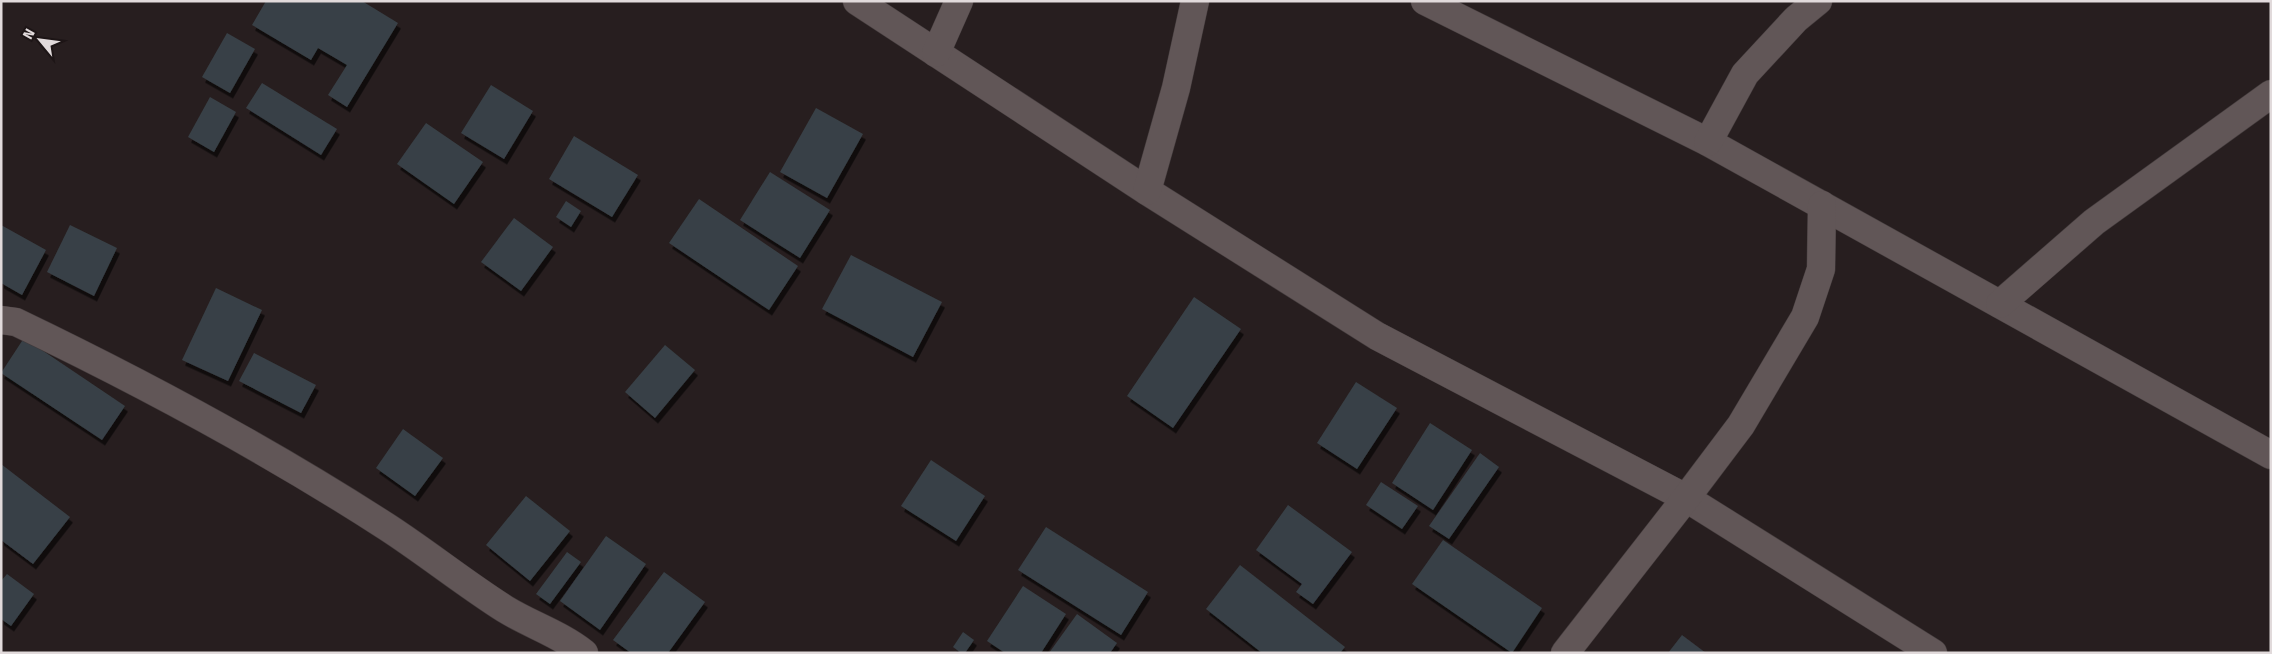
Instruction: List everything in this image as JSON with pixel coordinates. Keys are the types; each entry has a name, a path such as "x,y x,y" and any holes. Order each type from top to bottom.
{"street":[{"path":"858,1 1147,192 1377,336 1686,498 1933,653"},
{"path":"936,53 958,1"},
{"path":"1147,192 1176,88 1195,1"},
{"path":"1426,1 1708,142 2271,455"},
{"path":"1708,142 1745,74 1796,19 1818,1"},
{"path":"2000,304 2094,222 2271,94"},
{"path":"1565,653 1741,425 1805,317 1821,269 1822,205"},
{"path":"1,320 16,322 98,361 278,459 388,527 506,609 572,643 584,653"}],"building":[{"path":"266,1 362,1 398,23 347,107 328,95 347,65 318,48 311,60 252,25"},
{"path":"227,33 255,49 230,93 202,77"},
{"path":"262,83 337,129 321,155 246,108"},
{"path":"491,85 533,111 504,159 461,133"},
{"path":"210,97 236,112 214,152 188,137"},
{"path":"816,108 863,134 827,198 780,172"},
{"path":"426,123 483,162 454,204 397,164"},
{"path":"574,136 638,175 612,217 549,179"},
{"path":"770,172 830,210 800,258 740,220"},
{"path":"699,199 798,266 769,310 669,243"},
{"path":"566,201 581,211 571,227 556,217"},
{"path":"514,218 553,247 521,291 481,262"},
{"path":"1,225 46,250 22,295 1,283"},
{"path":"70,225 117,248 94,296 47,272"},
{"path":"851,255 942,302 913,357 822,309"},
{"path":"216,288 262,310 228,381 182,360"},
{"path":"1194,297 1241,329 1173,428 1127,396"},
{"path":"24,338 125,406 102,440 1,373"},
{"path":"665,345 695,370 655,418 625,392"},
{"path":"254,353 316,385 301,413 239,381"},
{"path":"1356,382 1397,408 1357,469 1317,443"},
{"path":"1430,423 1472,450 1433,510 1392,483"},
{"path":"403,429 443,458 415,496 376,468"},
{"path":"1480,453 1499,467 1449,539 1429,526"},
{"path":"931,460 985,496 956,541 901,506"},
{"path":"1,464 70,517 33,564 1,540"},
{"path":"1381,482 1418,506 1402,529 1366,505"},
{"path":"526,496 570,531 530,581 486,545"},
{"path":"1288,505 1352,552 1313,604 1296,592 1302,584 1256,550"},
{"path":"1046,527 1148,592 1121,635 1018,570"},
{"path":"606,536 646,564 600,630 560,601"},
{"path":"1443,540 1542,608 1512,653 1412,584"},
{"path":"567,552 581,562 550,604 536,594"},
{"path":"1240,565 1345,647 1340,653 1262,653 1206,609"},
{"path":"664,572 705,602 668,653 631,653 613,640"},
{"path":"7,574 34,594 11,626 1,619 1,581"},
{"path":"1023,586 1066,614 1041,653 1005,653 987,641"},
{"path":"1077,614 1117,643 1110,653 1049,653"},
{"path":"963,632 974,640 965,653 961,653 953,647"},
{"path":"1682,635 1706,653 1668,653"}]}
